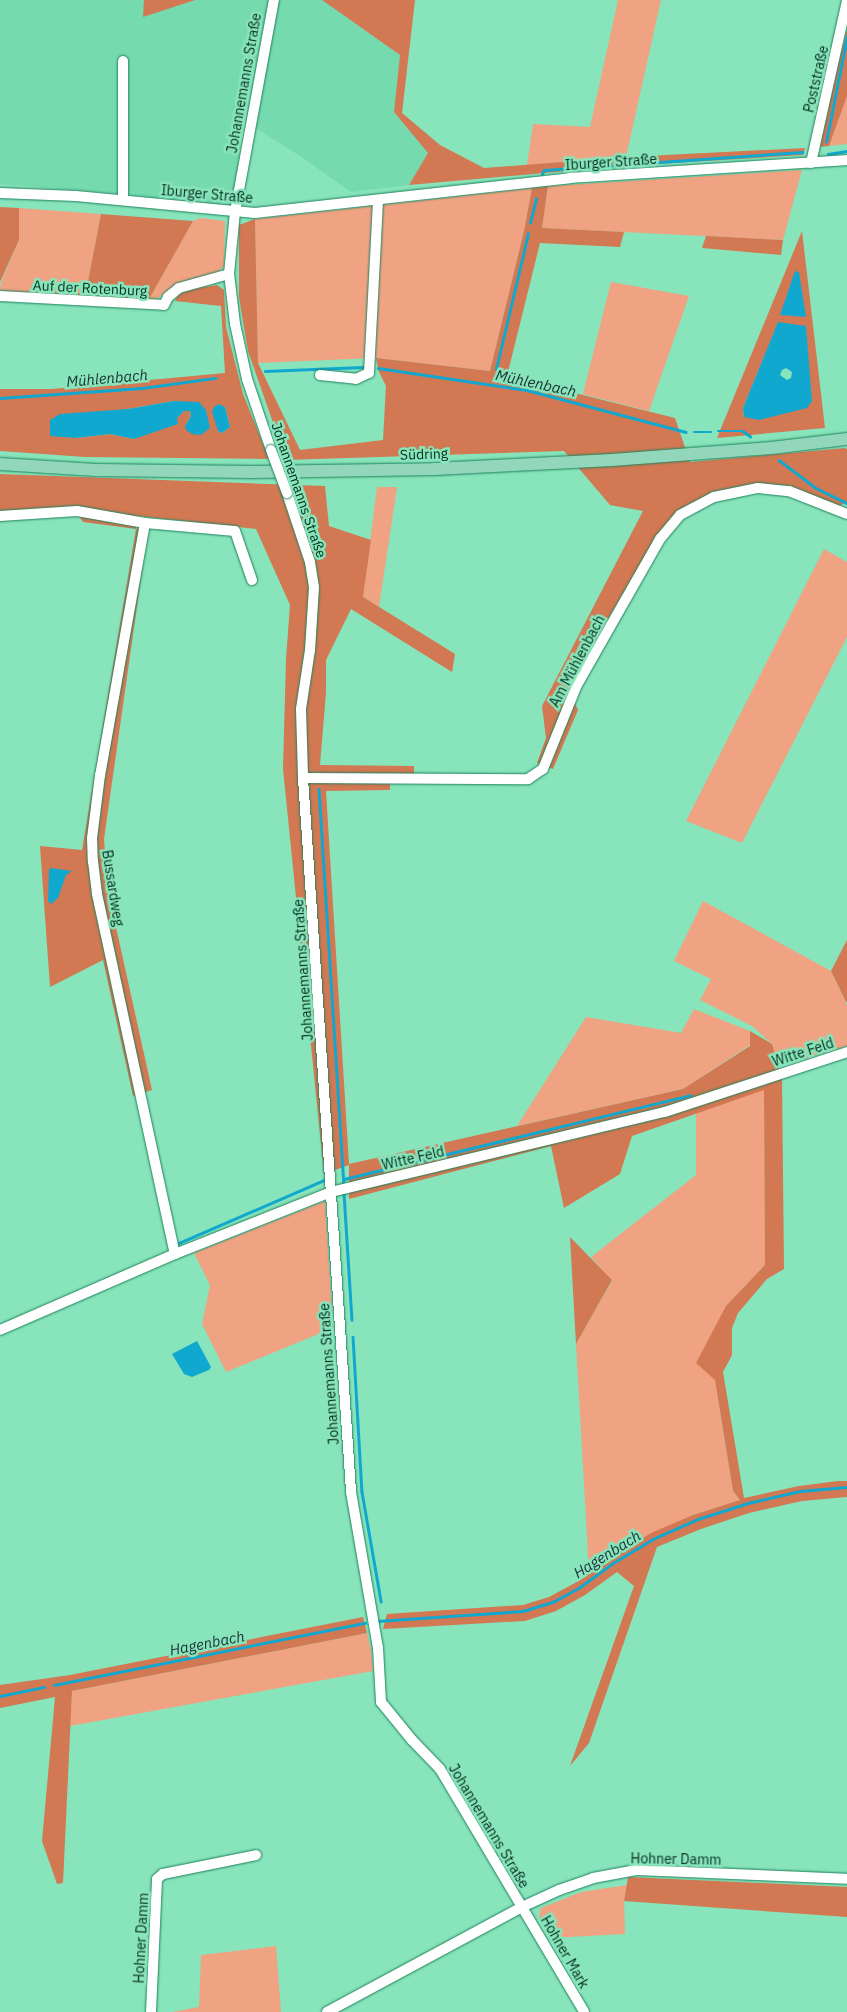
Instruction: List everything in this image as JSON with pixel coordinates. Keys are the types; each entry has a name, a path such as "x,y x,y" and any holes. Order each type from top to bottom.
{"main road":[{"name":"Südring","path":"0,464 96,470 223,472 435,469 612,460 771,448 847,439"}],"street":[{"name":"Johannemanns Straße","path":"274,0 235,212 229,274 235,324 247,379 310,562 314,587 310,650 302,709 304,778 351,1492 378,1648 381,1702 412,1740 440,1769 522,1907"},
{"name":"Poststraße","path":"811,163 847,2"},
{"path":"123,61 123,200"},
{"name":"Iburger Straße","path":"0,193 123,200 255,213 570,178 847,160"},
{"path":"320,375 356,379 369,373 378,200"},
{"name":"Auf der Rotenburg","path":"0,296 164,305 168,297 179,288 229,274"},
{"name":"Am Mühlenbach","path":"304,778 528,779 543,769 577,685 660,539 680,515 714,496 758,488 789,490 847,514"},
{"path":"0,516 77,512 145,523 235,531 252,580"},
{"name":"Bussardweg","path":"145,523 100,774 92,838 93,861 100,904 176,1254"},
{"name":"Witte Feld","path":"0,1330 176,1254 332,1192 665,1112 847,1052"},
{"name":"Hohner Damm","path":"151,2012 157,1879 163,1874 256,1855"},
{"name":"Hohner Damm","path":"327,2012 522,1907 559,1890 593,1878 636,1870 847,1879"},
{"name":"Hohner Mark","path":"522,1907 584,2012"}],"shaded area":[{"path":"0,0 322,0 400,55 394,112 428,153 409,185 351,192 244,120 232,207 127,194 0,184"},
{"path":"144,0 195,0 143,17"},
{"path":"322,0 415,0 402,113 440,145 484,168 626,157 805,148 803,155 624,166 409,185 428,153 394,112 400,55"},
{"path":"618,0 661,0 626,157 527,165 533,124 590,127"},
{"path":"847,30 847,96 829,146 817,147"},
{"path":"847,96 847,144 829,146"},
{"path":"802,170 783,240 542,228 548,186"},
{"path":"548,186 542,228 624,232 620,247 540,243 507,376 675,418 690,462 847,449 847,502 839,506 785,485 736,487 712,494 656,538 568,687 578,710 553,769 537,763 546,738 542,706 643,511 610,505 564,451 286,460 248,351 239,297 239,225 255,219 258,363 300,450 383,440 386,386 379,372 376,358 490,371 524,231 532,188"},
{"path":"532,188 524,231 490,371 376,358 258,363 255,219"},
{"path":"0,207 19,208 19,240 0,282"},
{"path":"19,208 101,214 85,297 0,292 1,282 19,240"},
{"path":"101,214 193,221 148,301 85,297"},
{"path":"201,218 225,221 224,266 213,276 184,281 156,299 148,301 193,221"},
{"path":"802,231 825,428 717,438","holes":["778,323 812,400 744,417 743,408"]},
{"path":"706,236 783,240 781,255 702,248"},
{"path":"611,282 689,296 649,411 583,394"},
{"path":"217,285 224,290 226,327 243,394 269,459 85,457 0,451 0,389 52,389 225,373 221,306 175,301 180,291","holes":["174,401 206,410 185,426 191,416 190,411 184,411 177,418 134,439 110,434 76,438 122,410","225,407 230,427 222,433 218,431"]},
{"path":"0,474 325,486 329,526 371,540 363,597 455,654 452,672 351,609 326,660 326,693 320,765 414,766 414,774 390,773 390,790 326,791 349,1164 683,1089 750,1046 750,1031 772,1044 782,1078 784,1269 767,1279 738,1313 732,1328 732,1355 723,1372 744,1498 799,1486 838,1481 847,1481 847,1497 802,1501 749,1513 701,1529 657,1547 589,1743 570,1766 634,1586 617,1572 585,1595 556,1611 525,1621 383,1629 387,1614 523,1605 549,1597 575,1583 610,1558 651,1533 693,1515 740,1500 733,1491 715,1380 696,1363 726,1306 765,1265 764,1090 632,1136 620,1174 564,1208 551,1146 349,1199 349,1165 324,1174 283,769 286,659 290,605 256,529 138,516 136,529 83,522 73,507 0,521"},
{"path":"377,487 397,487 379,607 363,597"},
{"path":"136,529 148,529 104,839 108,891 152,1090 133,1096 103,960 50,987 40,846 82,850"},
{"path":"824,549 847,562 847,637 742,843 686,821"},
{"path":"703,901 831,971 847,1005 847,1046 778,1066 772,1044 752,1026 700,1000 711,979 674,961"},
{"path":"847,940 847,1002 846,1002 831,971"},
{"path":"694,1009 750,1031 750,1045 683,1089 517,1126 586,1017 681,1033"},
{"path":"764,1089 765,1265 726,1306 715,1380 733,1491 740,1500 693,1515 610,1558 589,1573 576,1344 612,1281 591,1257 696,1175 696,1112"},
{"path":"325,1201 333,1328 226,1372 202,1324 210,1285 194,1253"},
{"path":"570,1237 612,1280 576,1344"},
{"path":"363,1617 367,1633 72,1691 63,1883 57,1884 42,1841 55,1697 0,1708 0,1685 70,1675"},
{"path":"367,1633 373,1671 70,1726 72,1691"},
{"path":"628,1877 847,1887 847,1917 624,1901"},
{"path":"627,1885 624,1901 625,1934 550,1938 539,1918 541,1908 581,1892"},
{"path":"276,1946 281,2012 172,2012 199,2007 201,1955"}],"water":[{"path":"795,271 799,272 806,317 780,315"},
{"path":"778,322 806,326 812,401 807,408 759,420 744,417 743,408","holes":["786,368 792,372 791,378 787,380 780,375 782,370"]},
{"path":"174,401 199,402 206,410 210,428 201,435 192,434 186,430 185,426 191,416 190,411 184,411 177,418 178,424 134,439 110,434 76,438 50,436 50,420 60,414 128,409"},
{"path":"219,404 225,407 230,427 222,433 218,431 212,412 214,407"},
{"path":"51,868 72,871 66,875 58,898 51,904 48,901 49,870"},
{"path":"197,1341 211,1367 209,1370 192,1377 184,1374 172,1354"}],"waterway":[{"path":"826,142 847,37"},
{"path":"828,154 847,151"},
{"path":"542,174 544,170 802,152"},
{"path":"530,223 536,199"},
{"path":"496,369 528,234"},
{"name":"Mühlenbach","path":"265,371 363,367"},
{"name":"Mühlenbach","path":"378,368 527,390 686,432"},
{"name":"Mühlenbach","path":"0,398 142,388 215,378"},
{"name":"Mühlenbach","path":"718,431 743,431 750,436"},
{"name":"Mühlenbach","path":"694,432 711,432"},
{"name":"Mühlenbach","path":"779,460 816,488 847,503"},
{"path":"319,789 344,1184"},
{"path":"344,1179 690,1095"},
{"path":"179,1243 324,1180"},
{"path":"344,1193 352,1320"},
{"path":"353,1337 362,1492 381,1601"},
{"name":"Hagenbach","path":"377,1621 523,1611 553,1602 580,1587 613,1563 653,1539 698,1519 748,1503 800,1491 847,1487"},
{"name":"Hagenbach","path":"54,1685 365,1623"},
{"name":"Hagenbach","path":"0,1696 44,1687"}]}
